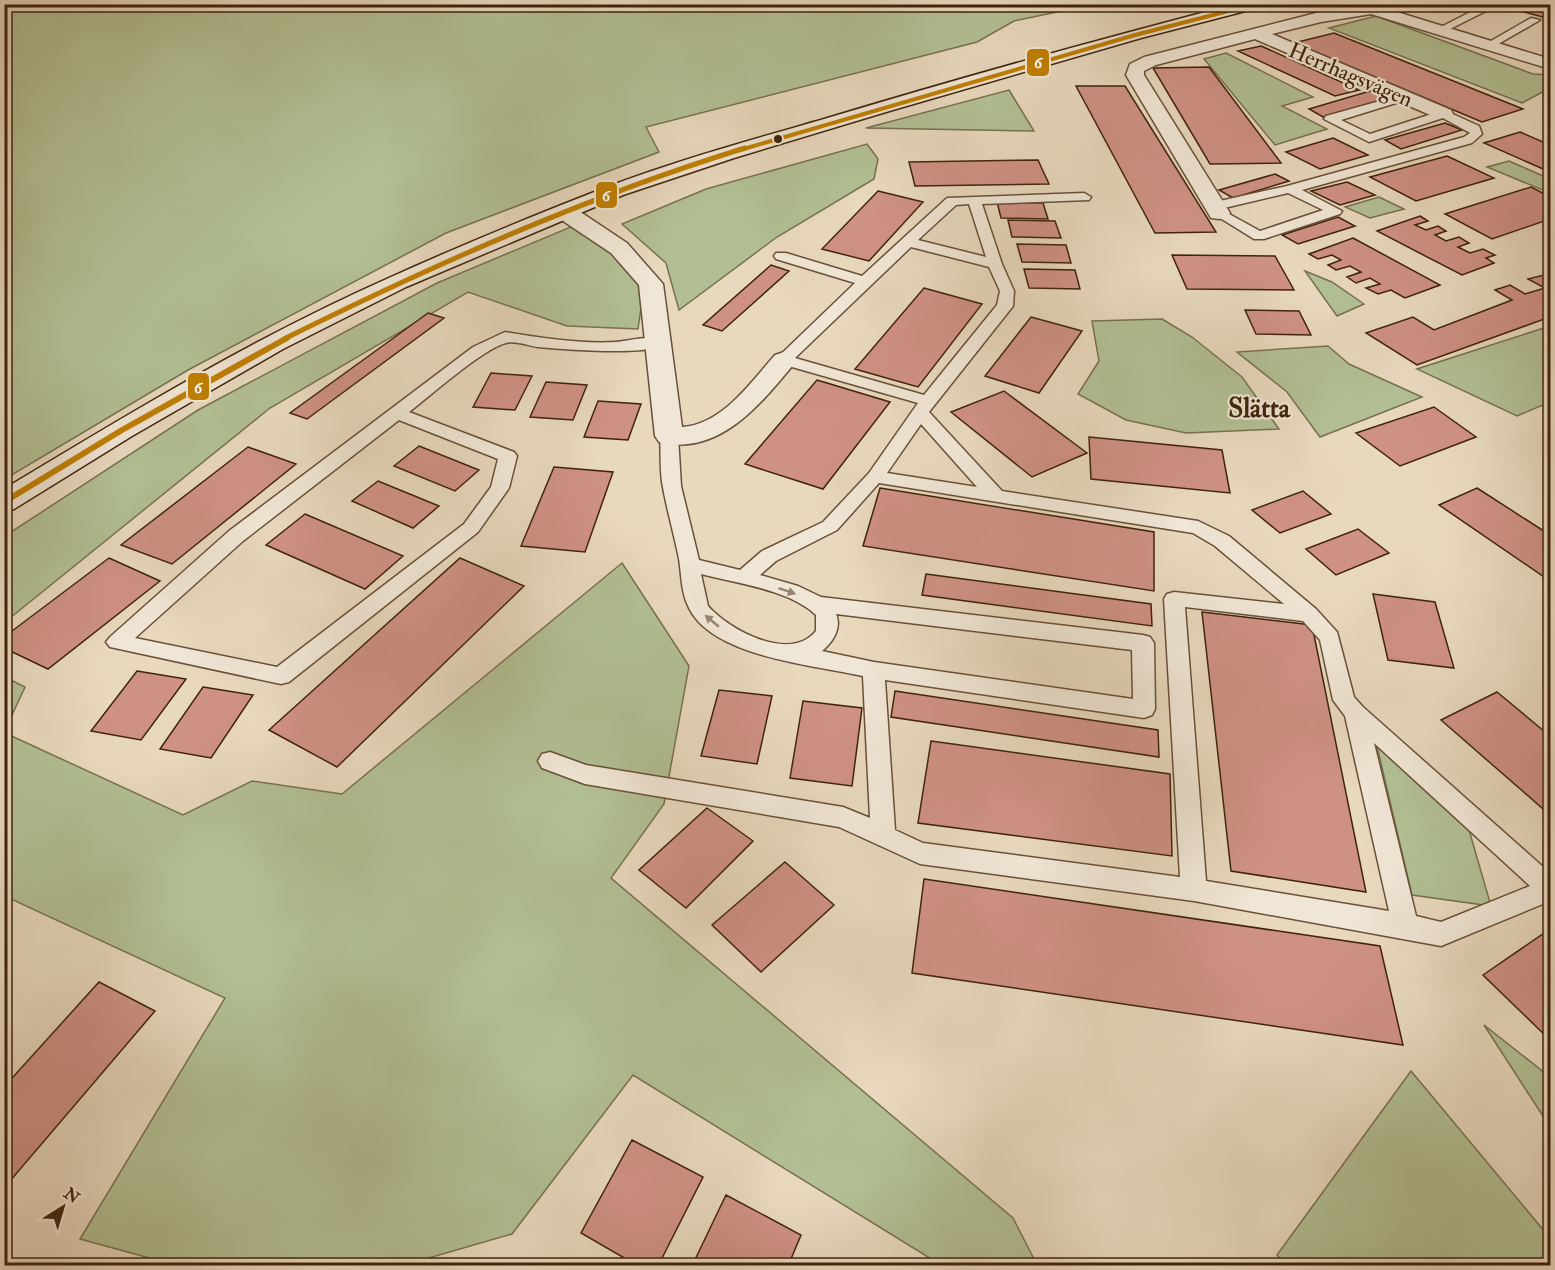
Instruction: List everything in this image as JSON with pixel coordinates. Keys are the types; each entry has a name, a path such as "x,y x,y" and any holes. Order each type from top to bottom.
{"street":[{"path":"4,502 122,430 274,344 398,282 565,212 656,177 779,138 1135,35 1256,4"},
{"name":"Herrhagsvägen","path":"1292,8 1320,17"},
{"name":"Herrhagsvägen","path":"1217,209 1135,75 1136,68 1150,61 1320,17 1372,9 1551,64"},
{"name":"Herrhagsvägen","path":"1258,34 1444,114"},
{"path":"565,212 619,248 651,284 669,436 686,437 717,427 745,405 784,360"}],"lane":[{"path":"1372,9 1393,4"},
{"path":"1440,30 1495,4"},
{"path":"1489,45 1535,20"},
{"path":"1217,209 1468,140 1476,135 1475,129 1444,114 1369,138 1330,119 1405,98"},
{"path":"1217,209 1259,236 1335,211 1290,189"},
{"path":"997,497 924,407 784,360 952,201 1084,198"},
{"path":"743,578 769,556 830,526 875,477 924,407 1005,306 1007,291 995,264 974,200"},
{"path":"909,242 995,264"},
{"path":"781,256 865,281"},
{"path":"396,413 508,456 500,488 471,528 281,676 117,642 237,536 396,413 479,350 505,336 536,342 614,347 657,343"},
{"path":"669,436 671,484 690,564 691,587 701,611 726,633 756,645 874,670 1144,710 1143,643 818,604 790,591 690,564"},
{"path":"550,761 585,774 843,816 920,853 1194,890 1441,934 1551,889 1344,700 1330,637 1309,614 1222,541 1198,526 875,477"},
{"path":"1194,890 1174,599 1309,614"},
{"path":"793,653 808,649 825,635 829,626 826,615 818,604"},
{"path":"874,670 883,836"},
{"path":"1356,713 1404,926"}],"green space":[{"path":"4,5 1091,5 1014,21 977,42 646,127 659,152 446,233 188,370 5,479"},
{"path":"1376,16 1533,74 1550,75 1550,88 1522,103 1329,28"},
{"path":"1226,53 1313,97 1282,106 1327,129 1275,145 1204,59"},
{"path":"1009,90 1034,131 866,128"},
{"path":"867,144 878,159 874,179 777,237 679,310 666,263 622,224 706,189"},
{"path":"1509,161 1550,179 1550,193 1487,167"},
{"path":"1379,197 1404,209 1370,218 1345,207"},
{"path":"573,226 629,264 643,294 638,329 567,326 468,292 270,408 5,622 5,536 198,410 437,283"},
{"path":"1305,271 1332,282 1364,304 1337,316"},
{"path":"1162,319 1192,337 1242,377 1279,429 1186,433 1126,420 1078,394 1099,361 1092,321"},
{"path":"1550,326 1550,402 1517,416 1417,369"},
{"path":"1328,346 1349,364 1422,397 1320,437 1287,392 1237,352"},
{"path":"622,563 689,666 664,804 611,878 1013,1218 1037,1265 941,1265 633,1075 512,1234 401,1266 175,1265 80,1239 225,998 13,900 5,891 5,733 183,815 252,781 342,794"},
{"path":"5,677 25,687 5,730"},
{"path":"1376,742 1467,823 1491,906 1412,895"},
{"path":"1484,1025 1550,1077 1550,1127"},
{"path":"1411,1071 1550,1238 1550,1265 1286,1266 1277,1255"}],"building":[{"path":"1538,4 1550,4 1550,19 1524,12"},
{"path":"1334,33 1523,109 1482,122 1294,43"},
{"path":"1261,46 1359,90 1335,96 1238,51"},
{"path":"1209,67 1281,163 1210,164 1153,68"},
{"path":"1076,86 1125,86 1216,232 1155,233"},
{"path":"1370,91 1386,99 1323,117 1309,109"},
{"path":"1445,123 1462,130 1401,149 1385,140"},
{"path":"1520,132 1550,145 1550,172 1484,143"},
{"path":"1333,138 1368,155 1320,169 1286,152"},
{"path":"1447,156 1494,178 1416,201 1370,177"},
{"path":"1038,160 1049,184 915,186 909,162"},
{"path":"1275,174 1289,181 1233,198 1219,190"},
{"path":"1347,182 1375,195 1340,205 1311,191"},
{"path":"1531,187 1550,197 1550,219 1492,239 1445,214"},
{"path":"878,191 923,202 869,261 822,249"},
{"path":"997,202 1043,203 1048,219 1001,218"},
{"path":"1420,216 1428,221 1415,225 1426,230 1438,226 1446,231 1435,235 1446,241 1459,237 1469,243 1458,247 1470,253 1483,249 1495,255 1486,258 1494,263 1462,275 1377,231"},
{"path":"1338,217 1355,226 1298,244 1282,235"},
{"path":"1008,220 1055,221 1061,238 1012,237"},
{"path":"1353,238 1440,285 1405,298 1391,290 1378,294 1366,288 1380,284 1370,278 1356,283 1347,277 1361,272 1350,266 1336,270 1328,265 1341,260 1332,255 1318,259 1309,254"},
{"path":"1017,244 1066,245 1071,263 1022,262"},
{"path":"1172,255 1275,256 1294,290 1187,289"},
{"path":"771,265 789,271 722,331 703,325"},
{"path":"1024,269 1075,270 1080,289 1029,288"},
{"path":"1544,275 1550,278 1550,317 1417,365 1366,333 1413,317 1434,330 1512,300 1495,290 1510,285 1525,294 1545,288 1528,279"},
{"path":"924,288 982,304 918,387 855,369"},
{"path":"1245,310 1299,311 1311,335 1256,334"},
{"path":"428,313 444,318 307,419 290,413"},
{"path":"1031,317 1082,331 1039,393 985,376"},
{"path":"491,373 532,376 515,410 473,407"},
{"path":"817,380 890,402 823,489 745,464"},
{"path":"546,382 587,385 573,420 530,417"},
{"path":"1004,391 1087,453 1032,477 951,412"},
{"path":"598,401 641,404 628,440 584,437"},
{"path":"1434,407 1476,437 1400,466 1356,433"},
{"path":"1089,437 1222,450 1230,493 1091,479"},
{"path":"419,446 479,470 455,491 394,466"},
{"path":"248,447 296,464 172,564 121,545"},
{"path":"554,467 613,472 585,552 521,546"},
{"path":"378,481 439,506 413,528 352,501"},
{"path":"880,488 1154,532 1154,591 863,546"},
{"path":"1477,488 1550,535 1550,581 1439,505"},
{"path":"1303,491 1331,514 1280,533 1252,510"},
{"path":"305,514 403,556 365,589 266,545"},
{"path":"1358,529 1389,553 1336,575 1306,549"},
{"path":"109,558 160,581 48,669 4,648 4,637"},
{"path":"460,558 524,586 337,767 269,730"},
{"path":"926,574 1151,604 1152,626 922,595"},
{"path":"1373,594 1435,602 1454,668 1388,660"},
{"path":"1202,612 1312,625 1366,892 1231,871"},
{"path":"137,671 186,679 141,740 91,731"},
{"path":"203,687 253,695 211,758 160,749"},
{"path":"719,690 772,696 757,764 701,756"},
{"path":"895,691 1158,730 1159,757 891,717"},
{"path":"1497,692 1550,736 1550,815 1441,720"},
{"path":"803,701 862,708 852,786 790,778"},
{"path":"931,741 1170,774 1172,856 918,823"},
{"path":"707,808 753,841 686,908 639,870"},
{"path":"785,862 834,905 761,972 712,925"},
{"path":"924,879 1380,946 1403,1045 912,973"},
{"path":"1550,929 1550,1040 1483,975"},
{"path":"99,982 155,1011 4,1188 4,1087"},
{"path":"632,1140 703,1177 658,1266 638,1266 581,1233"},
{"path":"726,1195 801,1235 788,1266 692,1266"}],"transit line":[{"name":"6","path":"4,502 122,430 274,344 398,282 616,191 727,154 879,108 1135,35 1256,4"}],"district":[{"name":"Slätta","path":"1259,408"}]}
